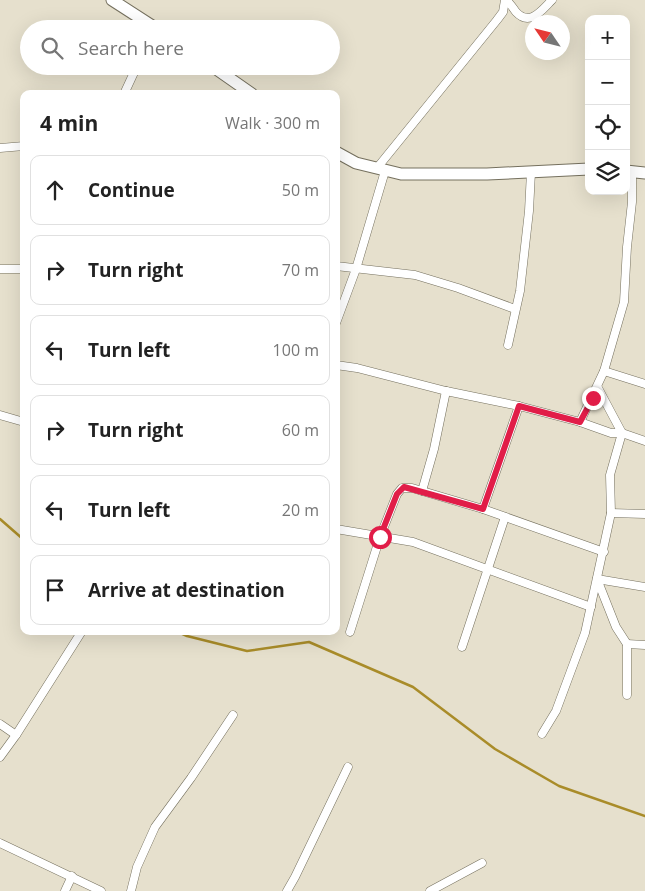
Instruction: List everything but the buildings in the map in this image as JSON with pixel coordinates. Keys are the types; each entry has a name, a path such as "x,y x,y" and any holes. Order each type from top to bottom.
{"street":[{"path":"112,0 143,20"},
{"path":"505,0 521,16 528,19 536,16 552,0"},
{"path":"340,312 356,269 381,169 503,12 505,0"},
{"path":"126,90 133,75"},
{"path":"225,75 246,90"},
{"path":"0,148 20,146"},
{"path":"340,154 356,163 401,174 453,175 585,169"},
{"path":"580,422 598,388 604,372 624,302 627,247 638,171"},
{"path":"508,345 520,291 526,247 531,172"},
{"path":"340,267 415,276 458,288 515,309"},
{"path":"0,269 20,269"},
{"path":"340,366 386,374 446,391 519,406 580,422 611,433 622,433 645,441"},
{"path":"604,372 645,384"},
{"path":"542,734 556,711 585,633 611,514 611,470 622,433 598,388"},
{"path":"422,491 434,449 446,391"},
{"path":"483,509 519,406"},
{"path":"0,415 20,421"},
{"path":"350,632 380,537 399,491 404,487 483,509 604,552"},
{"path":"611,514 645,514"},
{"path":"462,647 505,517"},
{"path":"340,530 413,542 591,607"},
{"path":"597,579 645,587"},
{"path":"597,579 616,627 627,644 627,695"},
{"path":"0,756 16,735 79,635"},
{"path":"627,644 645,645"},
{"path":"131,891 137,868 155,827 233,715"},
{"path":"0,724 16,735"},
{"path":"287,891 348,767"},
{"path":"0,843 100,891"},
{"path":"430,891 482,863"},
{"path":"65,891 72,876"}],"waterway":[{"path":"0,519 20,536"},
{"path":"185,635 247,651 309,642 413,687 495,749 559,786 645,816"}],"route":[{"path":"380,537 397,494 404,487 483,509 519,406 580,422 593,398"}]}
